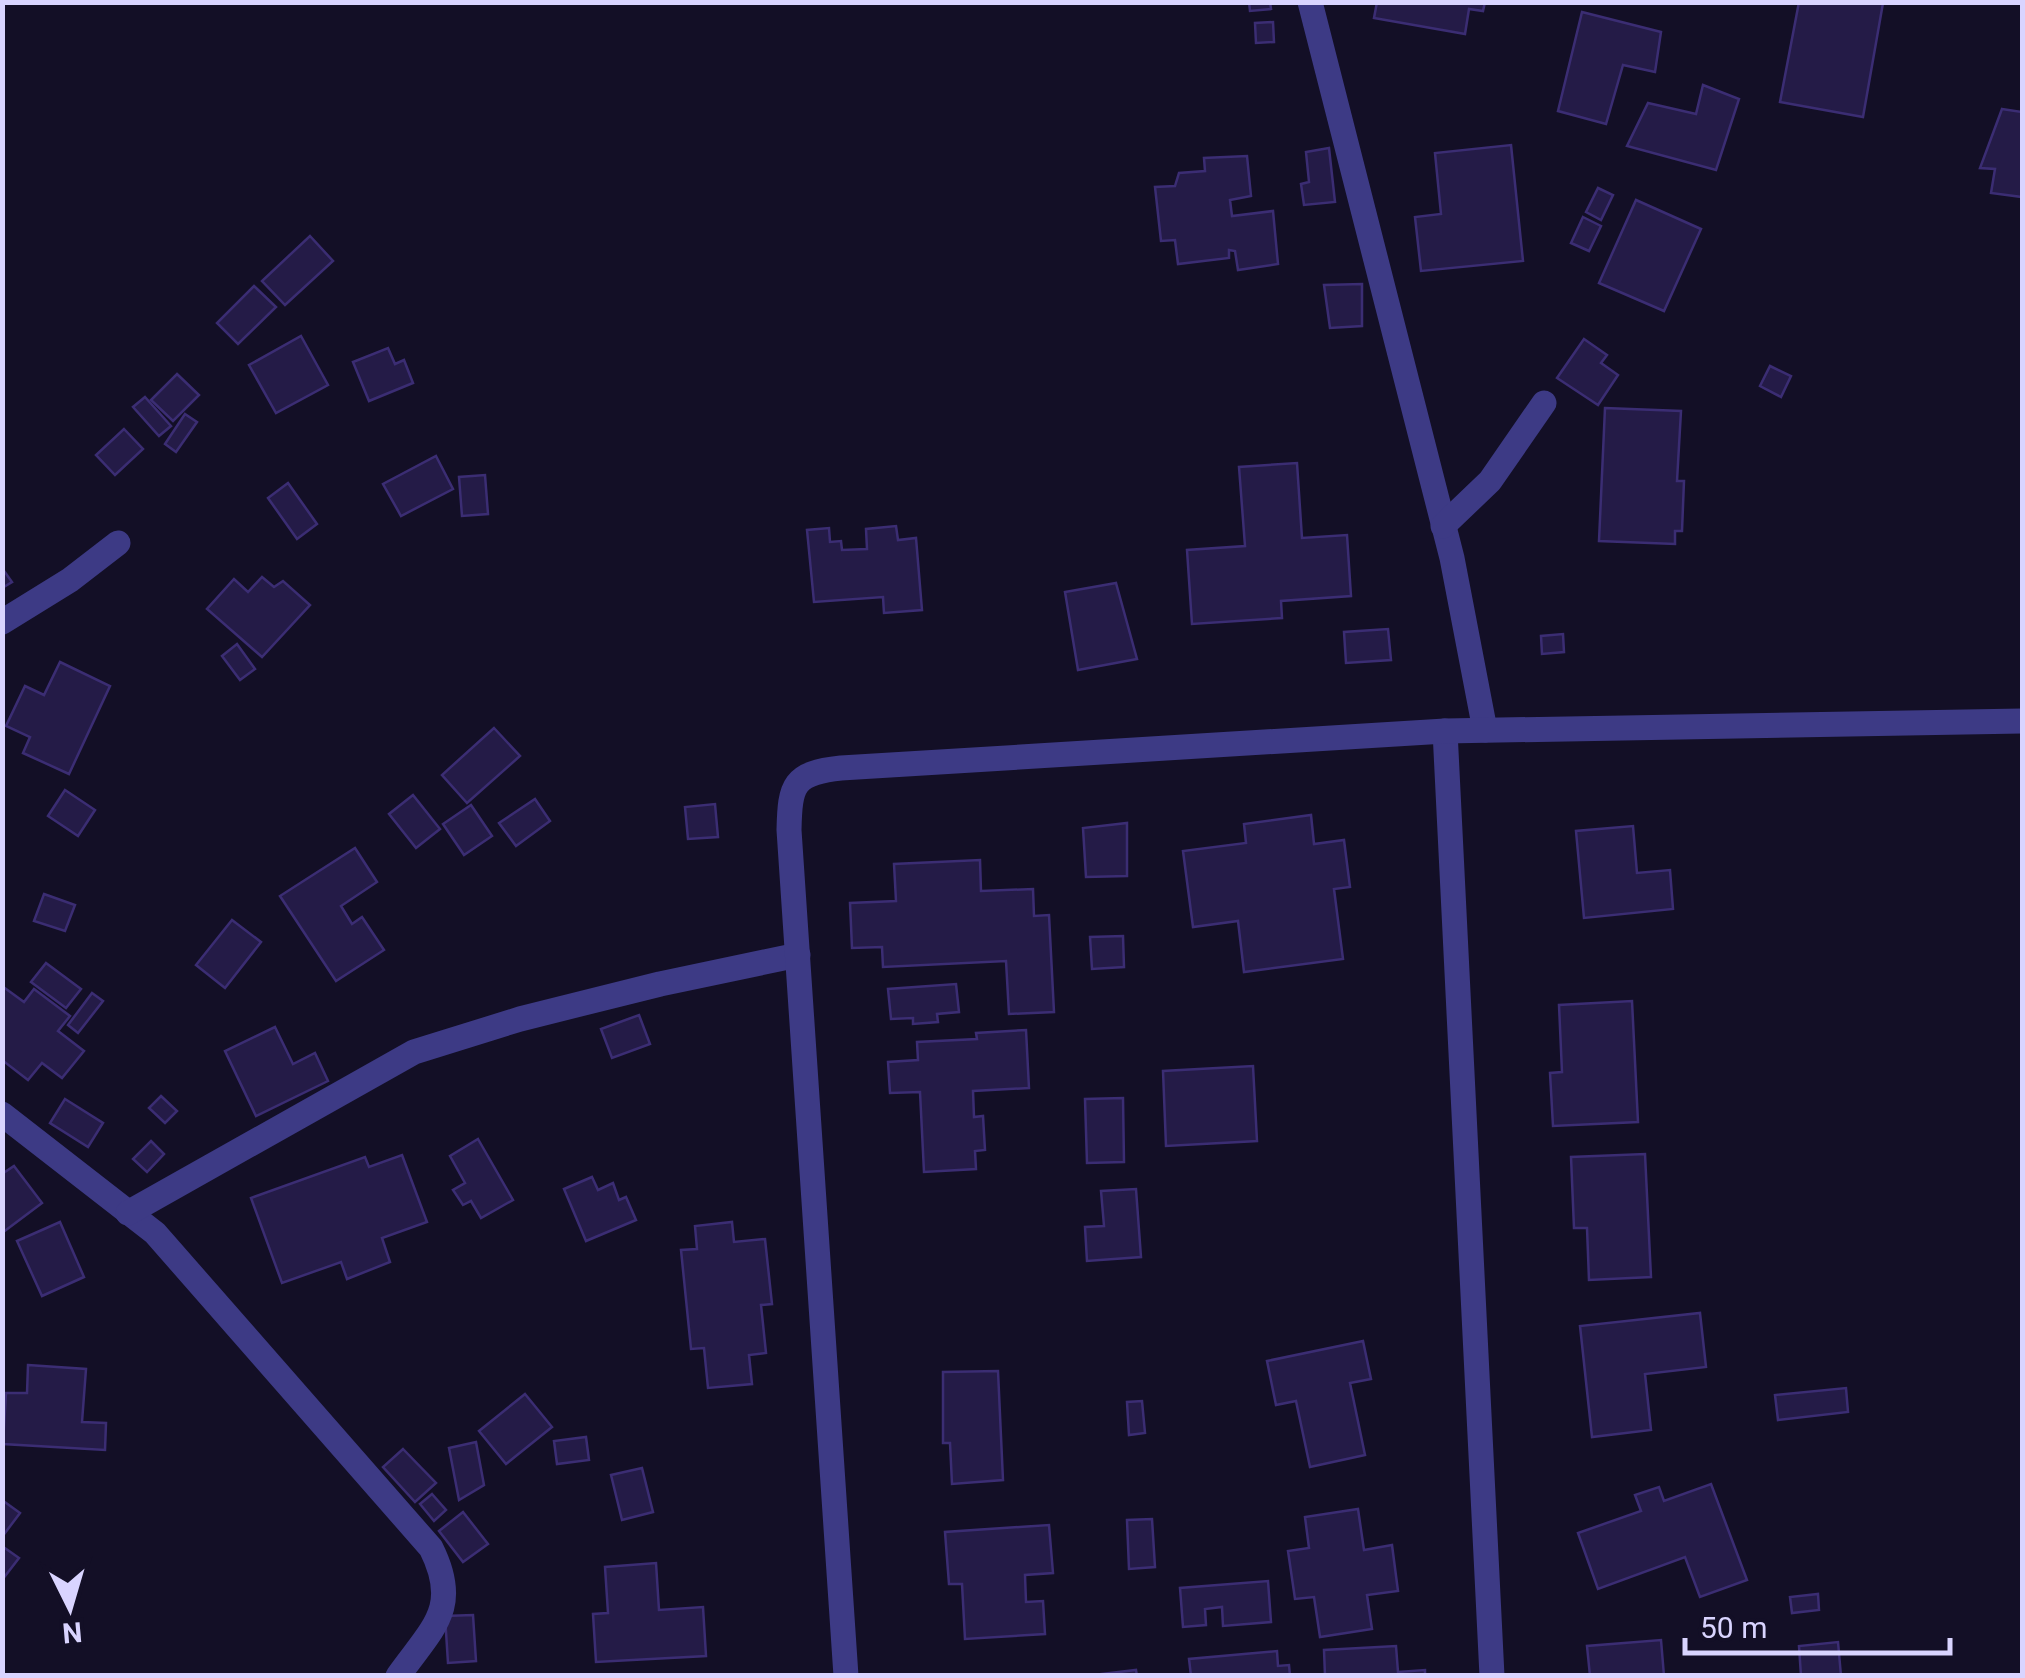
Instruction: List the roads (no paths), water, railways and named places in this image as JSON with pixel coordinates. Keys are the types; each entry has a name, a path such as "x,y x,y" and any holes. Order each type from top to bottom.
{"street":[{"path":"1310,2 1443,526 1485,730"},
{"path":"1443,526 1490,481 1544,403"},
{"path":"2,622 70,580 118,543"},
{"path":"846,1676 789,830 790,796 799,779 814,770 1445,731 2022,721"},
{"path":"1445,731 1492,1676"},
{"path":"128,1213 414,1052 537,1014 798,955"},
{"path":"2,1114 155,1233 432,1548 443,1572 447,1598 435,1624 398,1676"}]}
